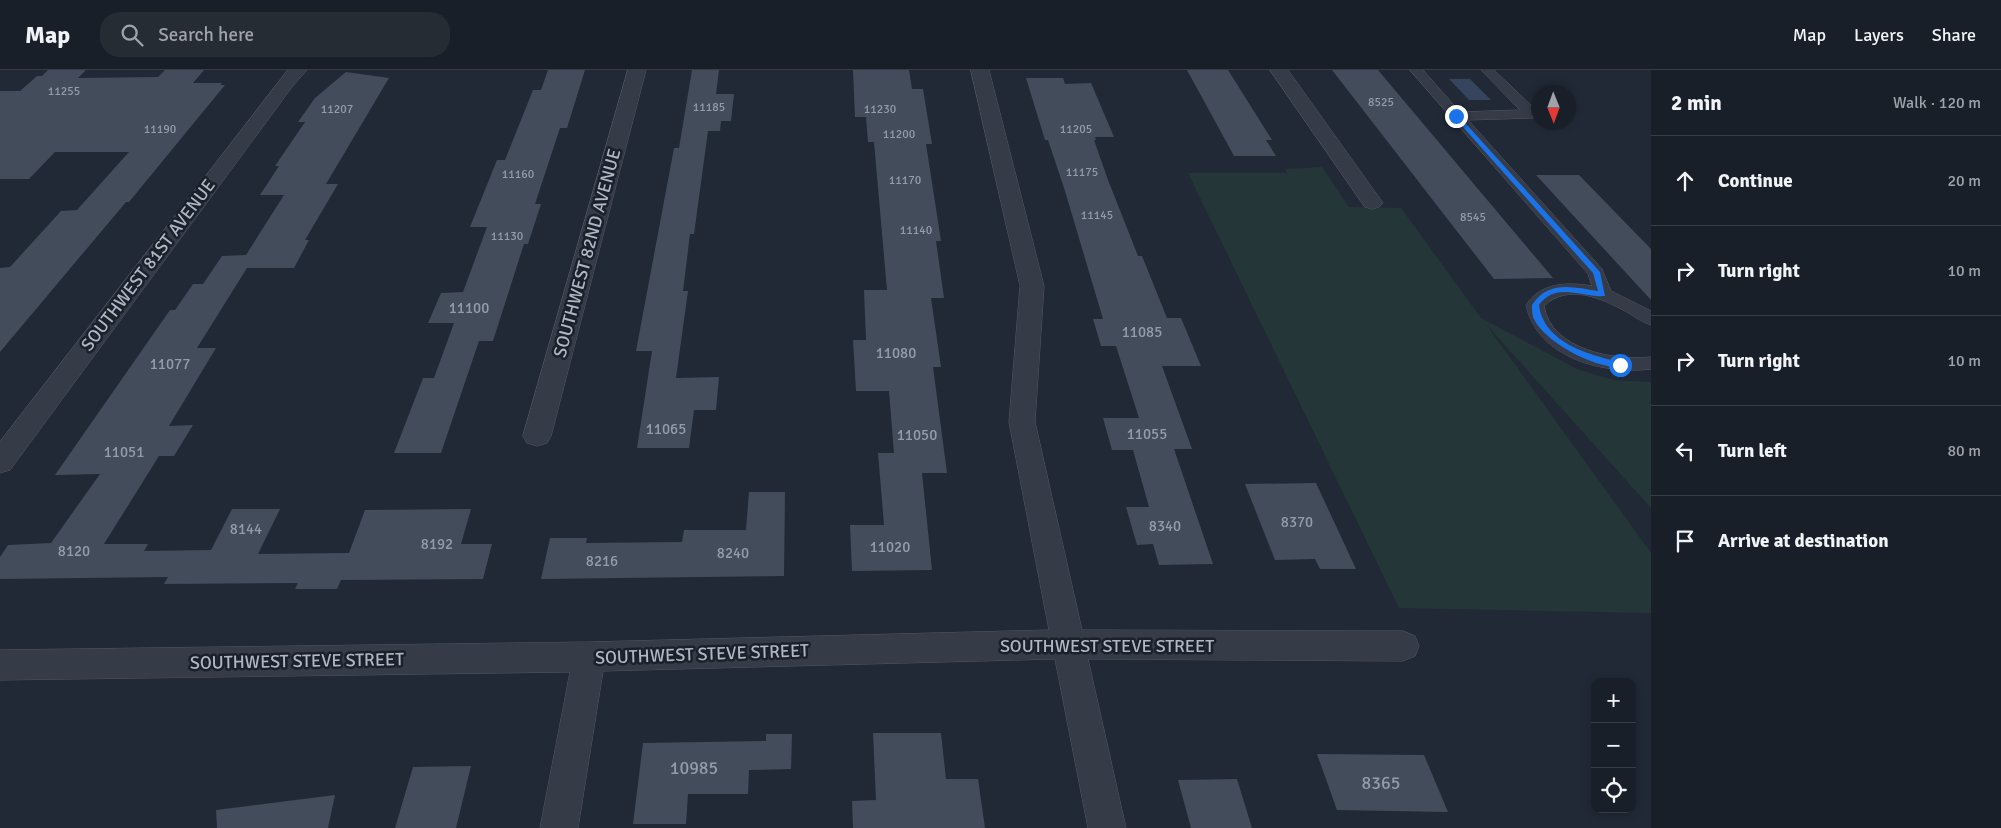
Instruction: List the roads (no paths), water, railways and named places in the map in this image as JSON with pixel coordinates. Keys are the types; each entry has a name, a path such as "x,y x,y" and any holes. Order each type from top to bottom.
{"street":[{"name":"SOUTHWEST 81ST AVENUE","path":"0,462 286,83 298,70"},
{"name":"SOUTHWEST 82ND AVENUE","path":"537,436 637,70"},
{"path":"980,70 1032,286 1022,422 1107,828"},
{"path":"1280,70 1372,203"},
{"name":"SOUTHWEST STEVE STREET","path":"0,665 589,657 1067,644 1403,646"},
{"path":"559,828 589,657"}],"lane":[{"path":"1416,70 1596,272 1603,294"},
{"path":"1456,116 1532,114 1487,70"},
{"path":"1651,319 1634,307 1603,294 1572,289 1554,290 1542,296 1536,305 1537,317 1545,330 1559,342 1578,352 1620,365 1640,366 1651,363"}],"water":[{"path":"1449,79 1470,79 1491,100 1469,100"}]}
